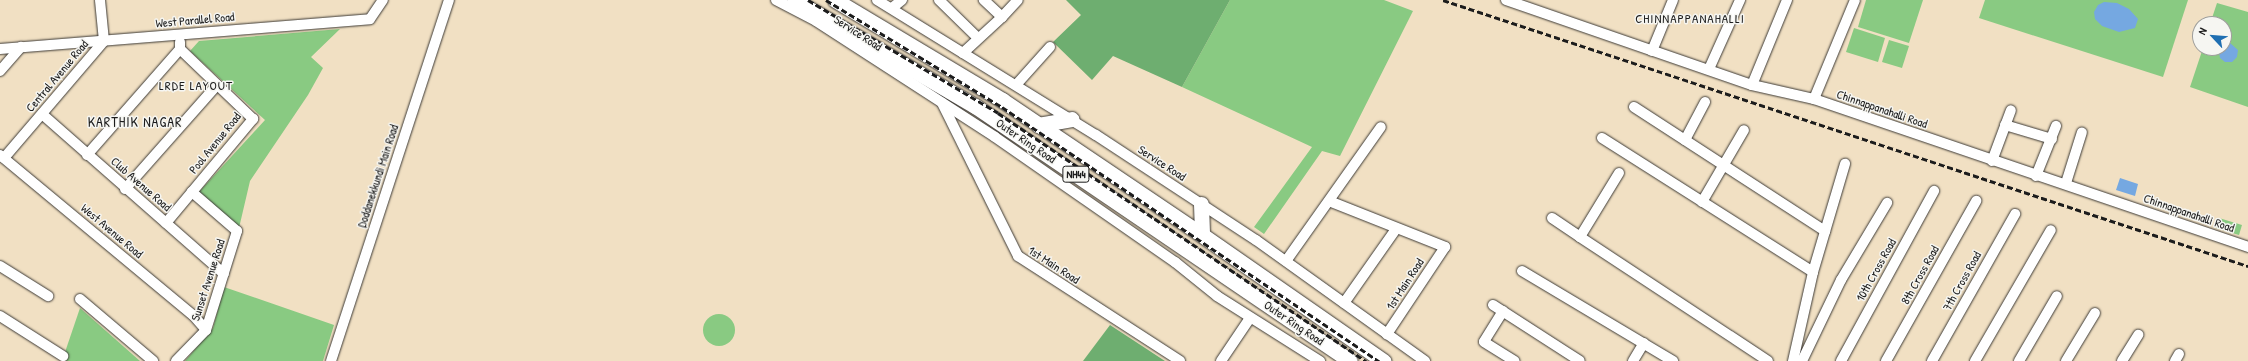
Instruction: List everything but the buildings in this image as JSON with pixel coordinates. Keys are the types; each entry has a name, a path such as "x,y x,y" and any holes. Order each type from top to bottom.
{"highway":[{"name":"Outer Ring Road","path":"794,0 974,106 1350,361"},
{"name":"Outer Ring Road","path":"835,0 947,66 1038,125 1202,235 1383,361"},
{"path":"1038,125 1071,119"},
{"path":"1201,204 1202,235"}],"street":[{"name":"Central Avenue Road","path":"2,156 42,114 104,41 100,0"},
{"name":"West Parallel Road","path":"0,49 370,19 383,0"},
{"name":"Doddanekkundi Main Road","path":"331,361 449,0"},
{"name":"Service Road","path":"776,0 816,21 1001,141 1175,262 1217,296 1306,357 1320,361"},
{"name":"Service Road","path":"877,0 1071,119 1201,204 1286,261 1424,361"},
{"path":"892,8 902,0"},
{"path":"939,0 978,38"},
{"path":"984,0 1002,17"},
{"path":"963,53 1018,0"},
{"name":"Chinnappanahalli Road","path":"1506,0 1652,51 1709,69 1752,86 1814,99 2036,176 2066,183 2168,221 2248,247"},
{"path":"1652,51 1673,0"},
{"path":"1709,69 1740,0"},
{"path":"1752,86 1787,0"},
{"path":"1814,99 1855,0"},
{"path":"87,155 180,48 180,35"},
{"path":"0,71 21,47"},
{"path":"1016,85 1050,47"},
{"name":"Pool Avenue Road","path":"166,223 253,119 180,48"},
{"path":"125,189 217,85"},
{"path":"1685,140 1705,102"},
{"name":"1st Main Road","path":"942,103 1018,256 1180,361"},
{"path":"1634,107 1825,231"},
{"path":"1992,161 2011,110"},
{"name":"Club Avenue Road","path":"42,114 125,189 224,274"},
{"path":"2005,126 2052,139"},
{"path":"2036,176 2056,126"},
{"path":"1286,261 1381,127"},
{"path":"1702,202 1744,130"},
{"path":"2066,183 2082,132"},
{"path":"1602,138 1813,272"},
{"name":"West Avenue Road","path":"2,156 193,315 206,330"},
{"path":"1793,361 1813,272 1845,164"},
{"path":"1580,237 1619,173"},
{"name":"10th Cross Road","path":"1841,361 1934,191"},
{"name":"Sunset Avenue Road","path":"176,361 206,330 237,231 192,192"},
{"path":"1329,201 1396,229 1344,303"},
{"name":"8th Cross Road","path":"1886,361 1976,201"},
{"path":"1802,361 1841,280 1887,203"},
{"name":"7th Cross Road","path":"1932,361 2015,214"},
{"path":"1552,218 1768,361"},
{"name":"1st Main Road","path":"1387,334 1445,247 1396,229"},
{"path":"1975,361 2051,230"},
{"path":"0,266 48,296"},
{"path":"1522,271 1673,361"},
{"path":"2019,361 2057,296"},
{"path":"80,299 152,361"},
{"path":"1493,305 1580,361"},
{"path":"1503,311 1484,342 1514,361"},
{"path":"2066,361 2095,313"},
{"path":"0,316 62,356"},
{"path":"1221,361 1250,318"},
{"path":"2122,361 2138,335"},
{"path":"1633,361 1644,344"}],"green space":[{"path":"1066,0 1230,0 1182,87 1113,56 1092,80 1053,42 1081,15"},
{"path":"1230,0 1384,0 1413,11 1340,156 1322,151 1264,234 1254,227 1312,147 1182,87"},
{"path":"1866,0 1923,0 1909,43 1858,27"},
{"path":"1985,0 2188,0 2163,77 1979,18"},
{"path":"2217,3 2248,12 2248,107 2190,87 2200,56 2232,56 2232,16 2213,16"},
{"path":"1854,28 1885,38 1878,62 1846,52"},
{"path":"340,29 311,57 323,68 308,95 250,181 239,228 198,193 265,120 190,51 199,41"},
{"path":"1889,40 1909,46 1902,68 1882,62"},
{"path":"2219,218 2242,225 2239,235 2216,228"},
{"path":"224,287 334,325 323,361 185,361 213,328"},
{"path":"80,308 140,361 62,361"},
{"path":"719,314 725,315 732,321 735,330 734,336 728,343 719,346 713,345 706,339 703,330 704,324 710,317"},
{"path":"1110,325 1165,361 1083,361"}],"water":[{"path":"2104,2 2117,3 2129,9 2138,19 2135,28 2119,32 2102,26 2095,19 2094,12 2098,5"},
{"path":"2232,45 2238,50 2237,57 2232,62 2225,62 2220,56 2232,56"},
{"path":"2120,178 2138,184 2135,196 2116,190"}],"railway":[{"path":"808,0 998,113 1366,361"},
{"path":"826,0 1002,107 1379,361"},
{"path":"1443,0 2248,266"}],"district":[{"name":"CHINNAPPANAHALLI","path":"1690,18"},
{"name":"LRDE LAYOUT","path":"196,85"},
{"name":"KARTHIK NAGAR","path":"135,122"}]}
